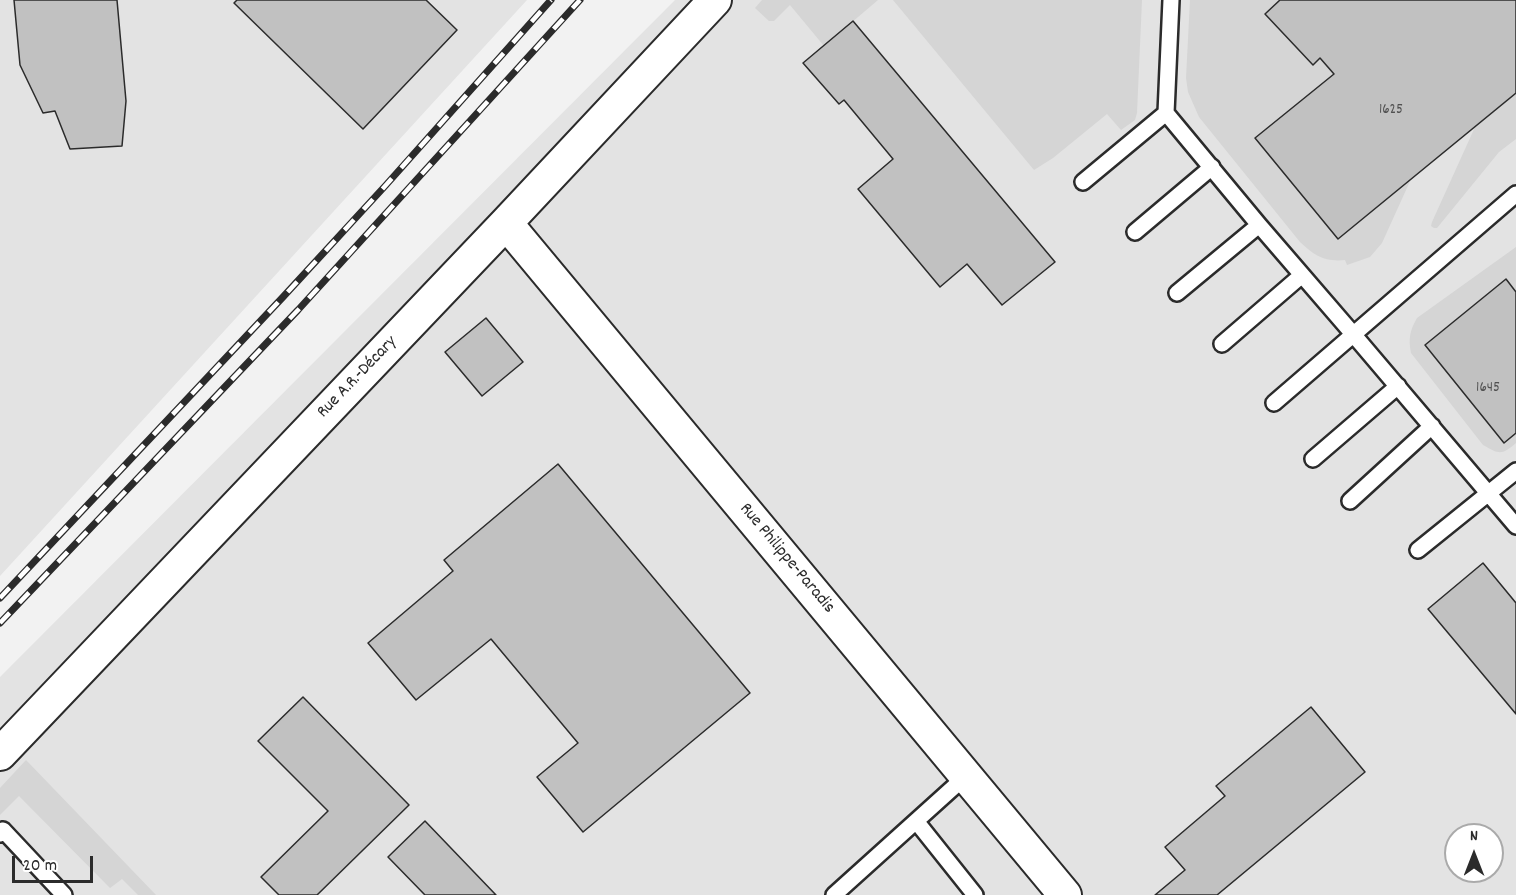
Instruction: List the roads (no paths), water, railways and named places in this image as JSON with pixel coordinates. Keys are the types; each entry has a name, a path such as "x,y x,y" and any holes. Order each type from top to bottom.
{"street":[{"name":"Rue A.R.-Décary","path":"0,754 715,0"},
{"name":"Rue Philippe-Paradis","path":"506,223 1065,895"}],"lane":[{"path":"1171,0 1166,113 1516,525"},
{"path":"1083,182 1166,113"},
{"path":"1135,232 1212,167"},
{"path":"1274,403 1516,194"},
{"path":"1177,293 1259,225"},
{"path":"1222,344 1302,275"},
{"path":"1313,459 1398,386"},
{"path":"1350,501 1432,426"},
{"path":"1418,550 1516,471"},
{"path":"834,895 966,776"},
{"path":"916,820 975,895"},
{"path":"0,834 3,830 64,895"}],"railway":[{"path":"0,598 283,297 551,0"},
{"path":"0,623 298,310 580,0"}]}
